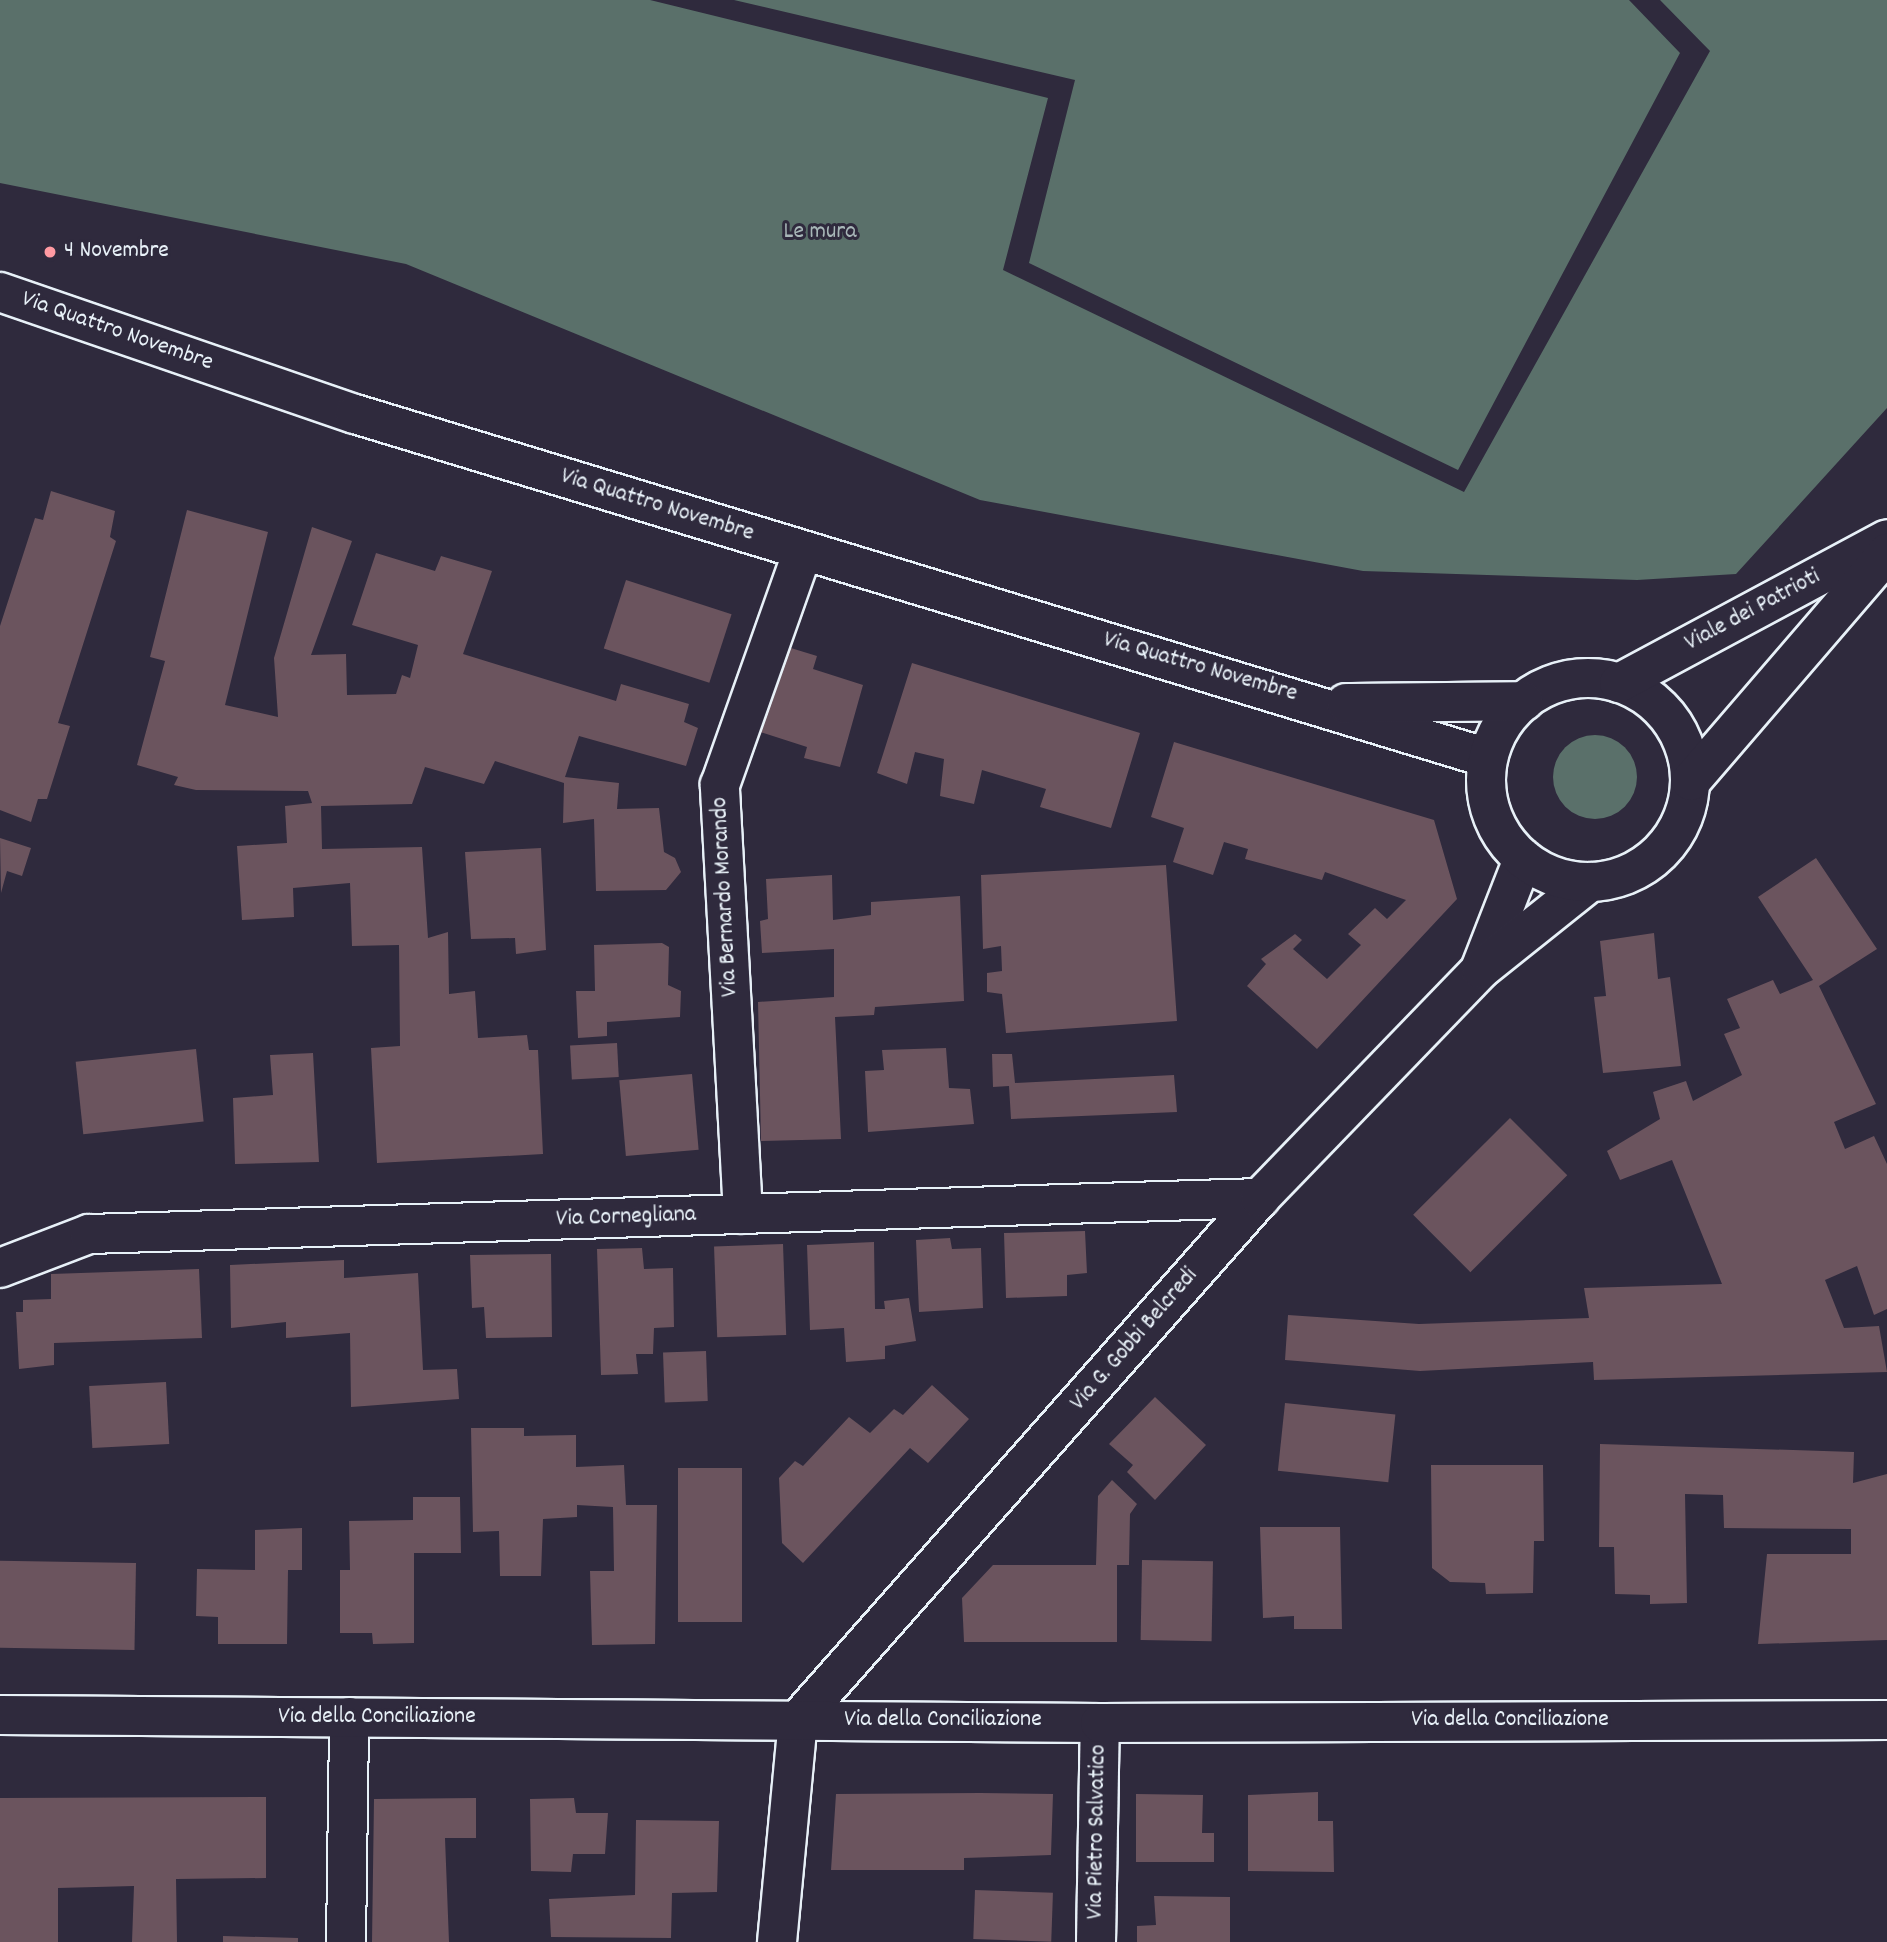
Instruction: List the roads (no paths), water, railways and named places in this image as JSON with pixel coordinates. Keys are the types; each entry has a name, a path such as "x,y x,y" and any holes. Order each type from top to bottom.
{"main road":[{"name":"Via Quattro Novembre","path":"0,292 355,414 803,551 1319,703 1488,758"},
{"name":"Viale dei Patrioti","path":"1619,683 1887,539"},
{"name":"Via Bernardo Morando","path":"743,1214 720,785 803,551"},
{"name":"Viale dei Patrioti","path":"1691,781 1887,553"},
{"name":"Viale dei Patrioti","path":"1586,678 1619,683 1671,718 1686,750 1691,781 1686,812 1671,840 1649,862 1621,877 1590,882 1566,880 1523,859 1491,813 1488,758 1501,726 1524,701 1553,684 1586,678"},
{"name":"Via Quattro Novembre","path":"1319,703 1524,701"},
{"name":"Via G. Gobbi Belcredi","path":"1481,969 1523,859"},
{"name":"Via G. Gobbi Belcredi","path":"799,1720 1260,1198 1481,969 1590,882"},
{"name":"Via Cornegliana","path":"0,1268 89,1234 1260,1198"},
{"name":"Via della Conciliazione","path":"0,1715 1100,1723 1887,1720"},
{"path":"346,1942 349,1717"},
{"path":"777,1942 799,1720"},
{"name":"Via Pietro Salvatico","path":"1096,1942 1100,1723"}],"place":[{"name":"4 Novembre","path":"50,252"}],"park label":[{"name":"Le mura","path":"820,233"}]}
